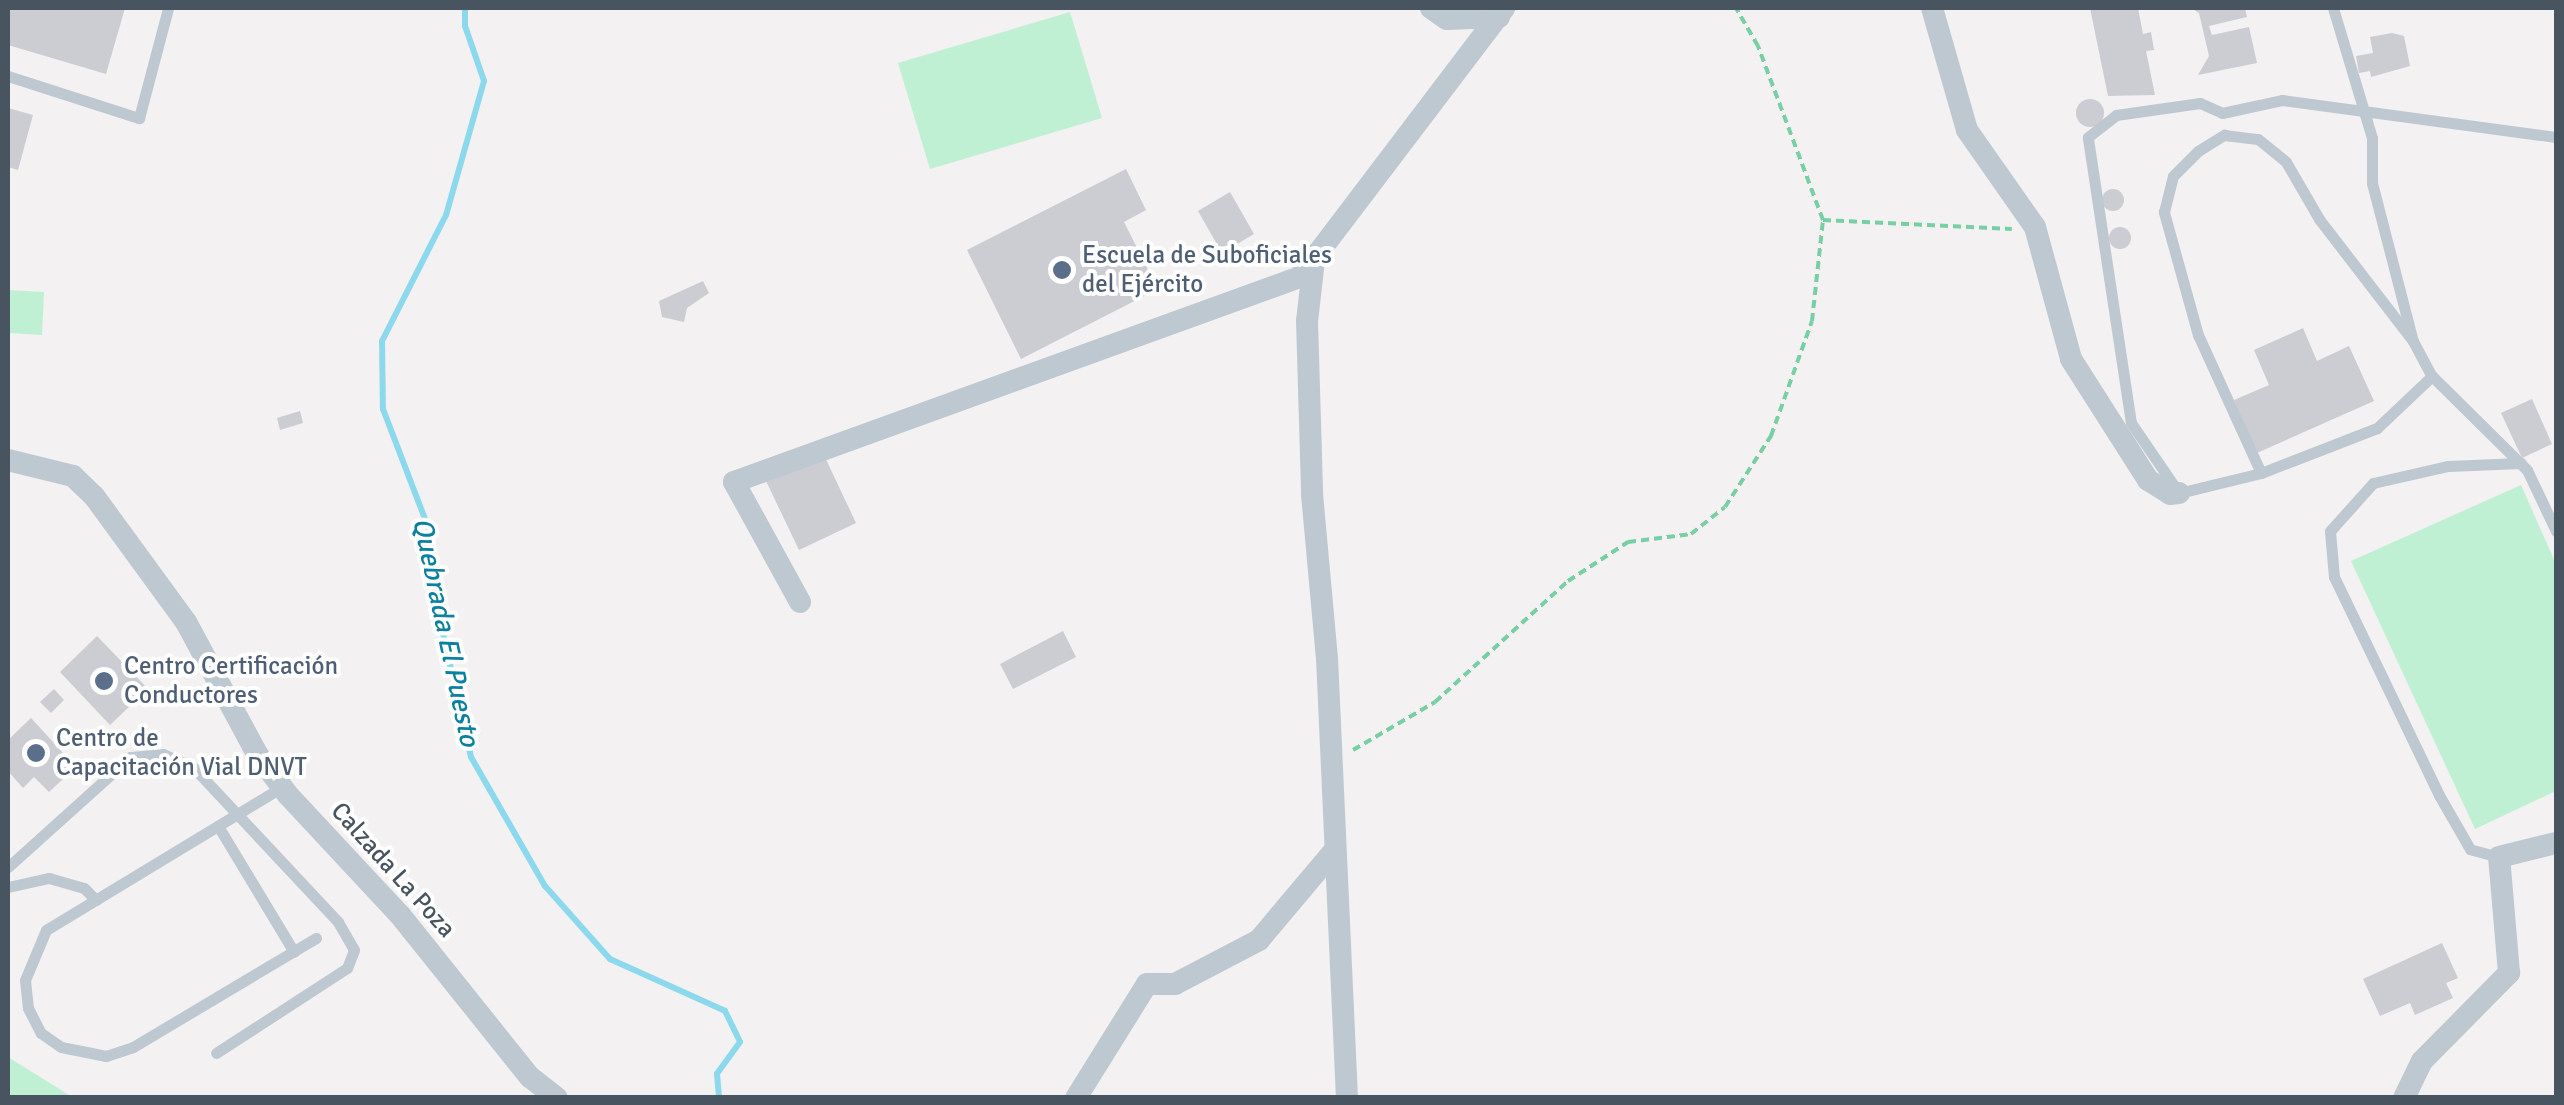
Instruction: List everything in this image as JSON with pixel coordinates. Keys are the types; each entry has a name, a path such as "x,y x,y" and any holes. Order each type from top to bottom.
{"street":[{"path":"1432,8 1447,19 1502,12"},
{"path":"1932,8 1967,130 2035,227 2070,358 2148,480 2170,494 2179,492"},
{"path":"800,602 734,482 1300,277 1502,12"},
{"path":"1314,260 1307,321 1312,494 1332,762 1347,1098"},
{"name":"Calzada La Poza","path":"8,460 72,476 94,496 186,622 257,754 282,787 400,914 530,1076 557,1098"},
{"path":"2404,1098 2422,1061 2509,973 2498,858 2556,843"},
{"path":"1076,1098 1147,984 1175,984 1258,940 1334,851"}],"lane":[{"path":"8,76 139,118 168,8"},
{"path":"2334,8 2372,138 2372,183 2413,341"},
{"path":"2432,376 2376,428 2261,473 2179,492 2131,423 2088,137 2116,115 2200,104 2222,113 2282,100 2361,108 2397,120 2440,118 2556,137"},
{"path":"2222,113 2224,136"},
{"path":"2261,473 2198,335 2164,212 2174,176 2224,136 2258,138 2286,162 2318,219 2413,341 2432,376 2521,462 2556,531"},
{"path":"2498,858 2470,849 2439,796 2334,578 2330,531 2372,482 2448,466 2521,462"},
{"path":"8,867 130,757 143,752 194,768 338,922 354,950 347,968 216,1054"},
{"path":"282,787 46,930 25,980 28,1008 42,1032 86,1056 133,1047 316,938"},
{"path":"218,826 294,952"},
{"path":"8,887 49,878 84,888 96,900"}],"path":[{"path":"1332,762 1435,702 1568,581 1628,542 1691,534 1725,507 1771,436 1802,363 1823,220 1758,46 1736,8"},
{"path":"1823,220 1980,232 2035,227"}],"green space":[{"path":"1070,12 1102,118 930,169 898,63"},
{"path":"8,290 44,292 42,335 8,333"},
{"path":"2521,485 2556,564 2556,791 2475,829 2351,561"},
{"path":"8,1057 72,1097 8,1097"}],"building":[{"path":"8,8 125,8 106,74 8,45"},
{"path":"2090,8 2138,8 2143,34 2151,32 2154,50 2146,51 2155,95 2108,96"},
{"path":"2191,8 2245,8 2247,17 2209,26 2212,35 2249,27 2257,63 2198,75 2209,56 2199,13"},
{"path":"2392,33 2404,36 2410,66 2371,77 2370,71 2359,73 2356,56 2373,53 2370,37"},
{"path":"2090,99 2100,103 2104,113 2100,123 2090,127 2080,123 2076,113 2080,103"},
{"path":"8,108 33,115 18,170 8,167"},
{"name":"Escuela de Suboficiales del Ejército","path":"1126,169 1146,210 1124,222 1158,289 1021,359 967,250"},
{"path":"2113,189 2121,192 2121,208 2113,211 2105,208 2102,200 2105,192"},
{"path":"1230,192 1254,234 1222,253 1198,211"},
{"path":"2120,227 2128,230 2128,246 2120,249 2112,246 2109,238 2112,230"},
{"path":"703,281 709,293 687,308 684,322 662,317 659,301"},
{"path":"2303,328 2317,361 2349,346 2374,401 2257,453 2234,400 2269,385 2254,350"},
{"path":"2532,399 2552,444 2522,458 2501,413"},
{"path":"300,411 303,423 280,430 277,418"},
{"path":"823,453 856,523 799,550 766,481"},
{"path":"1063,631 1076,657 1013,689 1000,664"},
{"name":"Centro Certificación Conductores","path":"97,636 148,689 110,725 60,672"},
{"path":"54,689 64,700 51,713 40,702"},
{"name":"Centro de Capacitación Vial DNVT","path":"31,718 76,767 49,792 34,777 23,788 8,771 8,740"},
{"path":"2442,943 2458,978 2446,983 2453,998 2415,1015 2410,1003 2380,1016 2363,979"}],"waterway":[{"name":"Quebrada El Puesto","path":"465,8 465,26 484,81 446,215 382,341 383,409 428,527 441,625 471,757 545,886 610,959 725,1011 740,1042 717,1074 719,1098"}],"place":[{"name":"Escuela de Suboficiales del Ejército","path":"1062,270"},
{"name":"Centro Certificación Conductores","path":"104,681"},
{"name":"Centro de Capacitación Vial DNVT","path":"36,753"}]}
